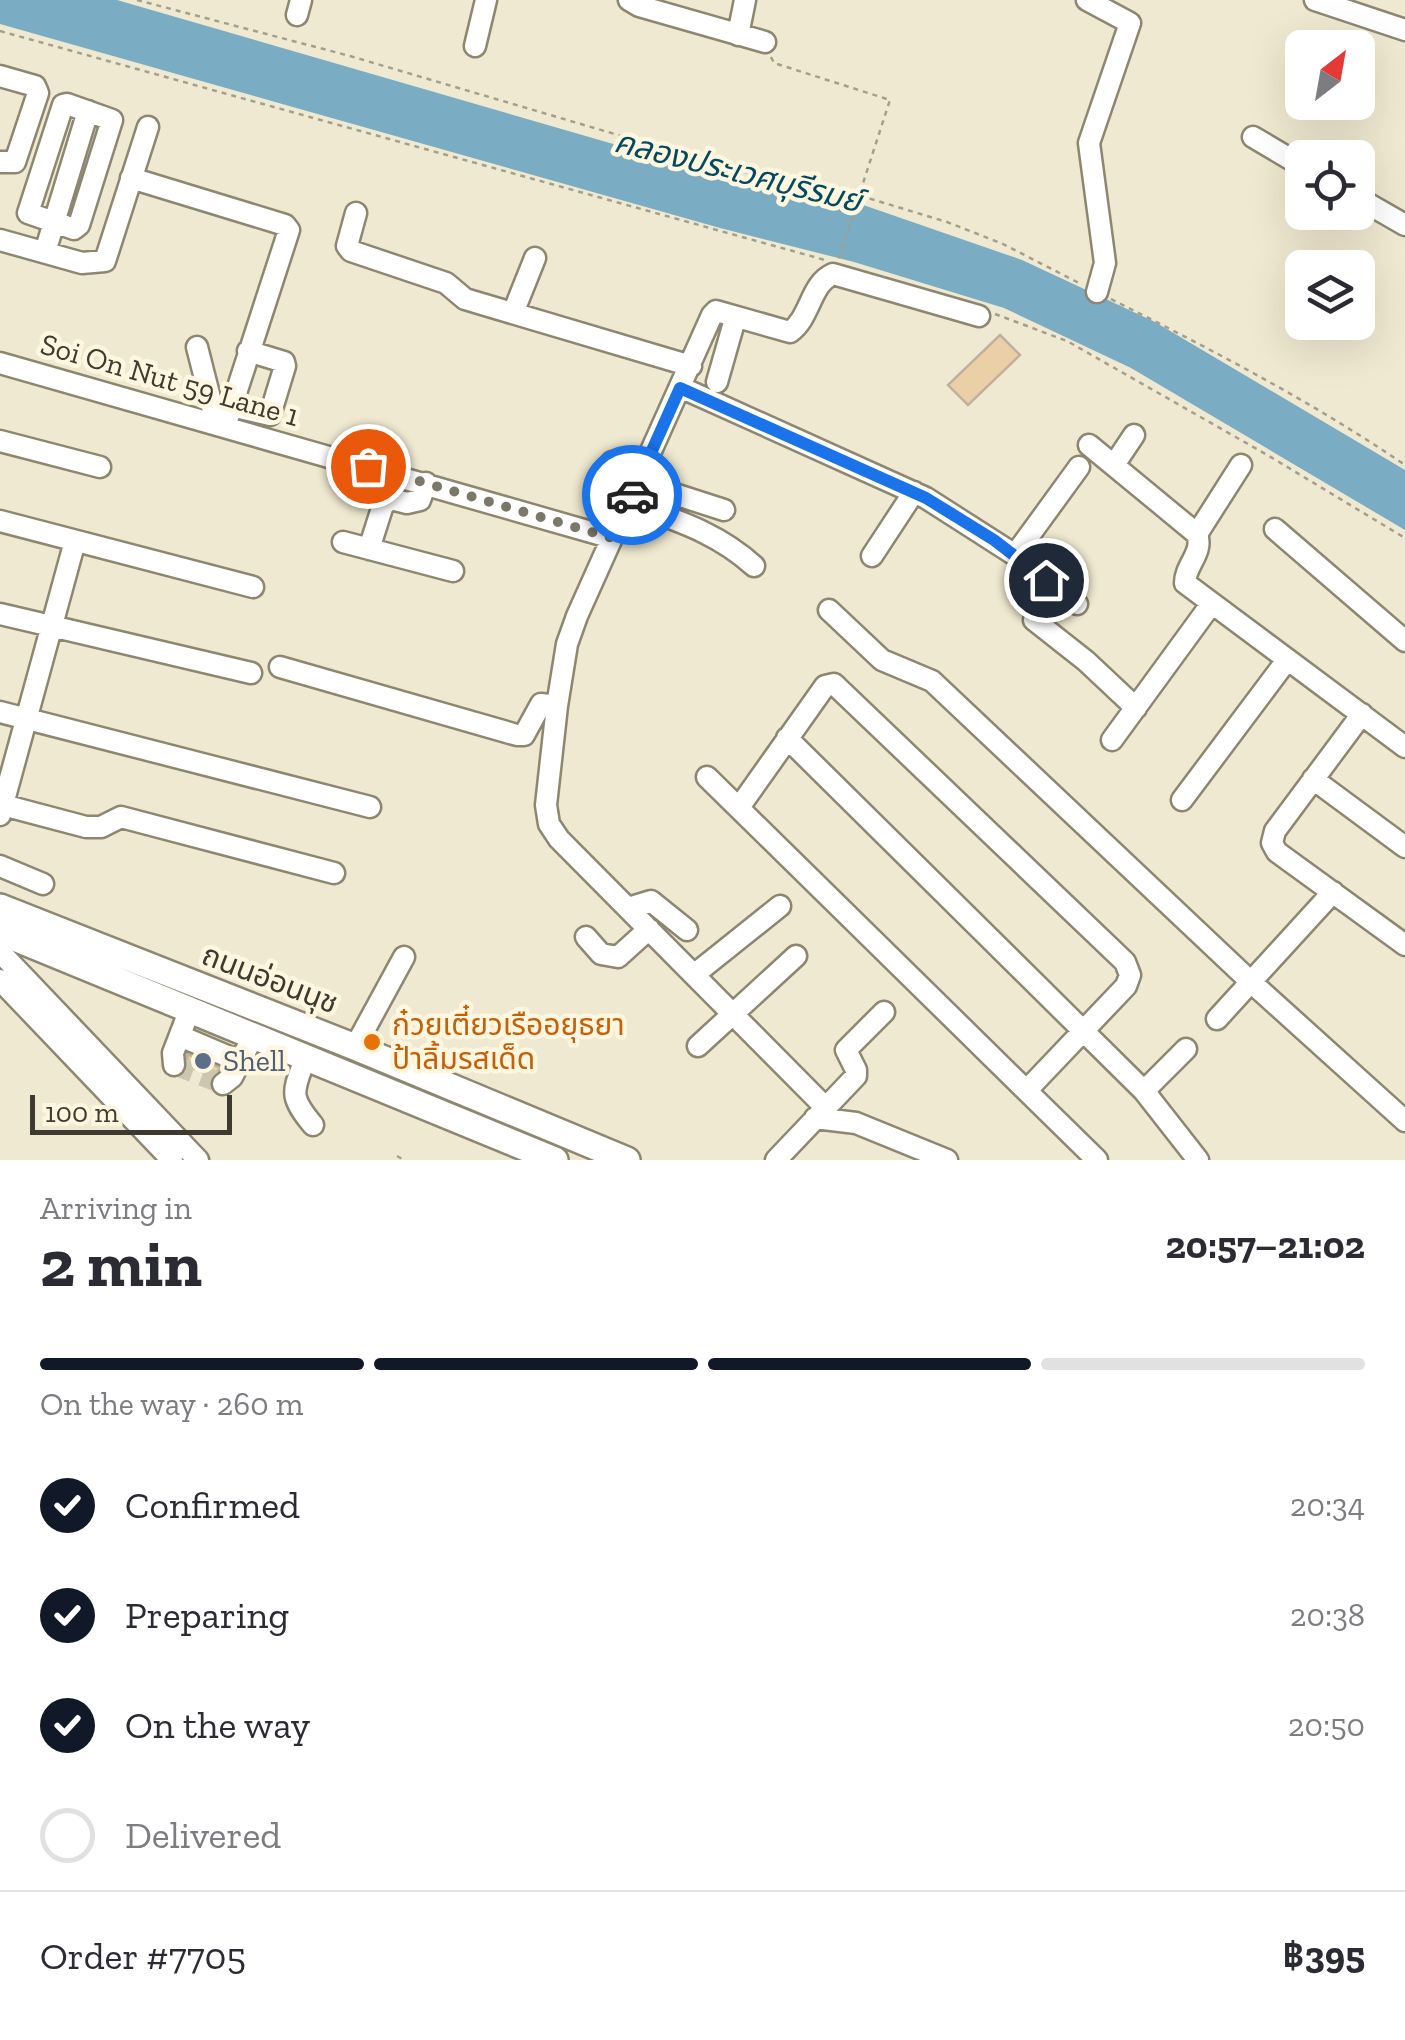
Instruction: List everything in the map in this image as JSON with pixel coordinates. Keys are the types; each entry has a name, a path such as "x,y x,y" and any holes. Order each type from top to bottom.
{"main road":[{"name":"ถนนอ่อนนุช","path":"0,907 355,1046 626,1160"},
{"name":"ถนนอ่อนนุช","path":"2,945 190,1009 555,1160"}],"street":[{"path":"475,46 486,0"},
{"path":"629,0 764,42"},
{"path":"738,35 745,0"},
{"path":"1087,0 1130,23 1090,144 1105,263 1097,292"},
{"path":"1315,0 1405,30"},
{"path":"0,76 35,86 38,93 14,162 0,162"},
{"path":"45,252 88,111"},
{"path":"0,240 88,264 104,261 148,127"},
{"path":"1253,138 1285,156"},
{"path":"131,178 285,225 288,236 222,418"},
{"path":"1375,206 1403,218"},
{"path":"356,213 348,246 351,251 446,283 464,299 690,366"},
{"path":"513,313 535,258"},
{"path":"947,1160 820,1112 733,1012 559,840 549,824 546,806 567,644 716,311 790,332 803,318 820,282 842,270 982,313"},
{"path":"717,382 733,326"},
{"path":"699,346 724,356"},
{"path":"197,347 212,410 222,418 270,415 284,362 248,350"},
{"name":"Soi On Nut 59 Lane 1","path":"0,363 222,418 612,538"},
{"path":"680,388 918,494 1016,556 1076,604"},
{"path":"1114,464 1134,436"},
{"path":"0,441 100,466"},
{"path":"1089,445 1197,534 1198,552 1185,583 1405,747"},
{"path":"612,462 602,501 712,533 754,566"},
{"path":"1197,534 1241,465"},
{"path":"1016,556 1078,466"},
{"path":"369,549 383,504 391,499 407,503 420,500 426,482"},
{"path":"638,482 724,510"},
{"path":"872,556 918,494"},
{"path":"0,521 253,588"},
{"path":"1275,529 1405,641"},
{"path":"75,540 1,810 86,827 101,827 120,818 334,873"},
{"path":"343,542 454,571"},
{"path":"1112,740 1212,602"},
{"path":"830,610 882,660 932,681 1251,982 1405,1121"},
{"path":"0,614 251,673"},
{"path":"1034,620 1136,708"},
{"path":"1182,800 1287,660"},
{"path":"280,667 517,735 524,734 541,704 556,706"},
{"path":"740,806 826,686 834,684 1125,962 1130,976 1126,986 1027,1090"},
{"path":"0,712 370,808"},
{"path":"1362,714 1275,831 1272,843 1276,852 1405,945"},
{"path":"787,738 1144,1091 1198,1160"},
{"path":"708,777 1097,1160"},
{"path":"1313,779 1405,847"},
{"path":"0,866 43,884"},
{"path":"1218,1019 1333,892"},
{"path":"628,908 651,902 687,930"},
{"path":"695,974 780,906"},
{"path":"586,937 601,954 618,957 650,929"},
{"path":"2,945 198,1160"},
{"path":"698,1046 796,956"},
{"path":"355,1046 404,957"},
{"path":"0,980 172,1160"},
{"path":"174,1064 172,1058 190,1009"},
{"path":"776,1160 856,1076 846,1050 884,1012"},
{"path":"180,1036 241,1062"},
{"path":"223,1084 232,1077 254,1036"},
{"path":"1144,1091 1186,1049"},
{"path":"306,1056 294,1096 296,1105 313,1125"}],"path":[{"path":"137,0 350,56 781,183 838,189 1003,244 1278,386 1405,465"},
{"path":"0,30 842,270 890,100 774,63 764,42"},
{"path":"982,313 1067,341 1405,538"},
{"path":"397,1156 404,1160"}],"water":[{"path":"0,0 117,0 734,179 846,199 1022,260 1155,322 1405,470 1405,530 1131,368 1004,308 854,262 720,228 0,24"}],"building":[{"path":"1000,335 1020,355 968,405 948,385"},
{"path":"187,1054 221,1068 212,1076 188,1066"}],"tunnel":[{"path":"174,1065 223,1084"}],"way so far":[{"path":"368,466 612,538 632,495"}],"place":[{"name":"ก๋วยเตี๋ยวเรืออยุธยา ป้าลิ้มรสเด็ด","path":"372,1042"},
{"name":"Shell","path":"203,1061"}],"route":[{"path":"632,495 680,388 926,498 994,540 1046,580"}],"water label":[{"name":"คลองประเวศบุรีรมย์","path":"738,171"}]}
